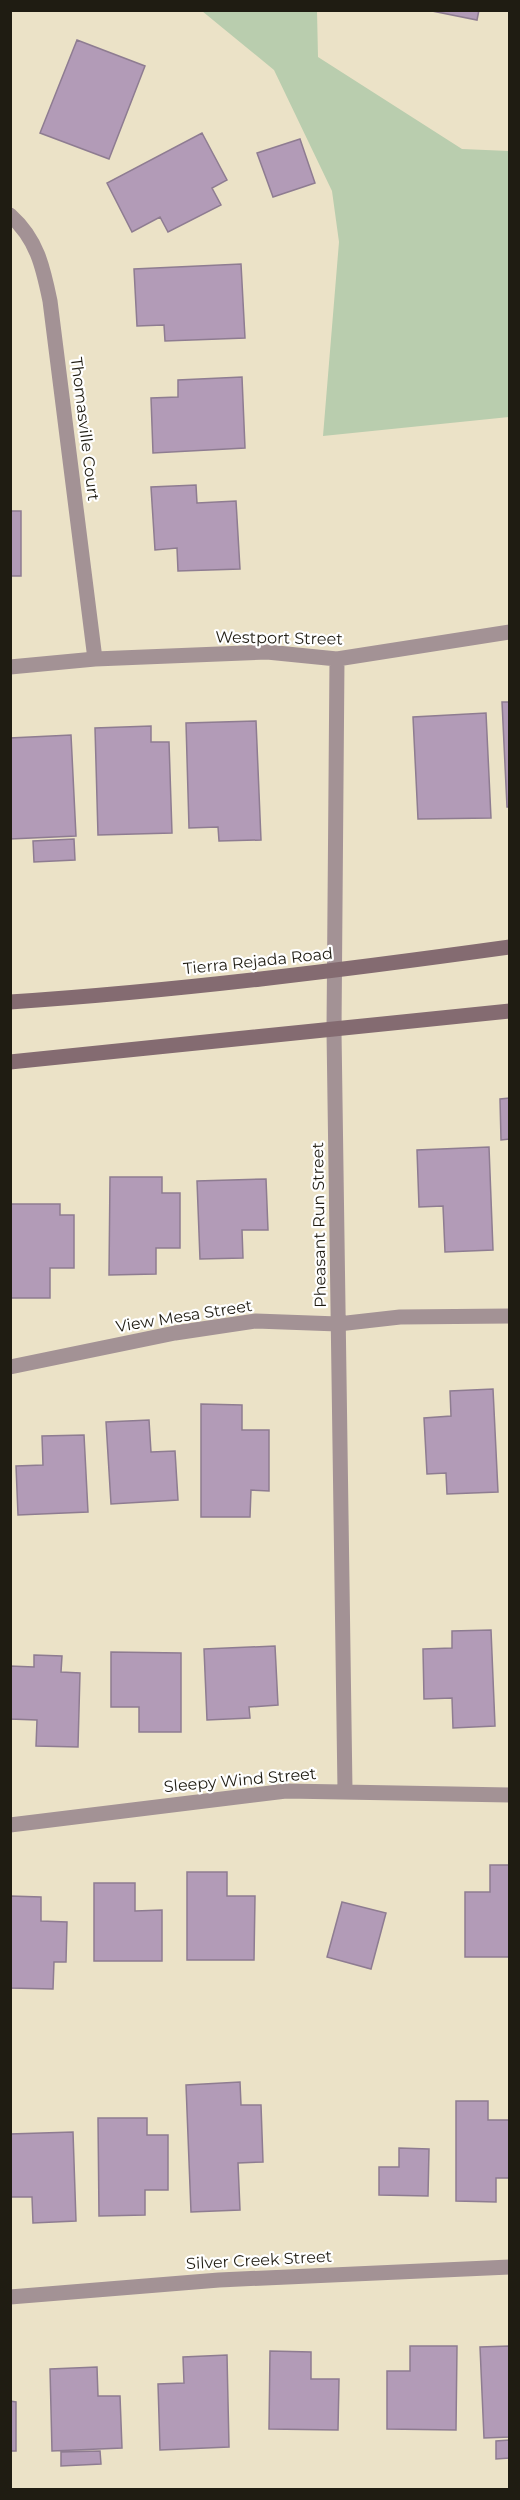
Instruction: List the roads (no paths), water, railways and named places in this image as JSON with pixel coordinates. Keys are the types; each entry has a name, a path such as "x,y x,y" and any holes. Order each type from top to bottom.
{"main road":[{"name":"Tierra Rejada Road","path":"10,1002 87,997 336,971 510,947"},
{"path":"10,1062 510,1011"}],"street":[{"name":"Thomasville Court","path":"10,215 25,228 36,248 50,301 95,659"},
{"name":"Westport Street","path":"10,667 95,659 267,652 337,660 510,632"},
{"name":"Pheasant Run Street","path":"337,660 334,1030 345,1790"},
{"name":"View Mesa Street","path":"10,1367 175,1333 256,1321 338,1324 400,1317 510,1316"},
{"name":"Sleepy Wind Street","path":"10,1825 221,1797 286,1791 345,1790 510,1795"},
{"name":"Silver Creek Street","path":"10,2297 219,2280 510,2267"}]}
